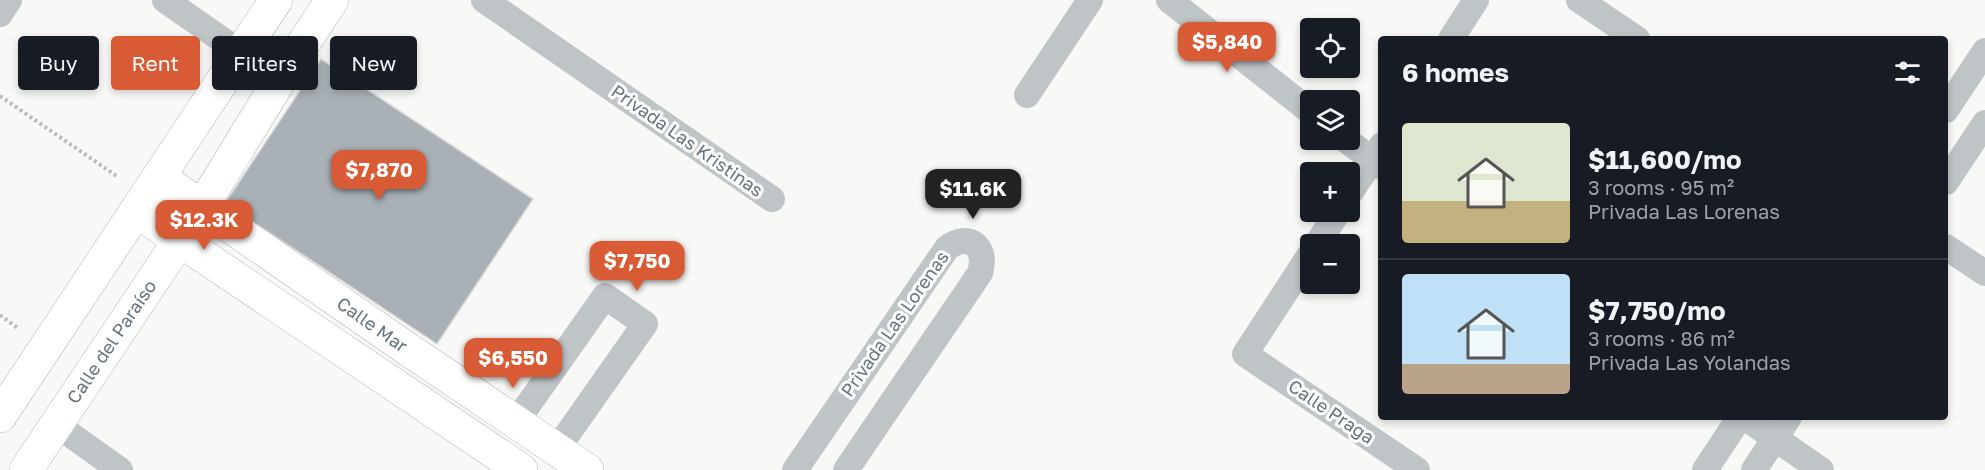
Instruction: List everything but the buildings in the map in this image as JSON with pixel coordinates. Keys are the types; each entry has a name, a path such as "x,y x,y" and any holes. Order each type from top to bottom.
{"street":[{"path":"0,14 9,0"},
{"path":"165,0 217,36"},
{"path":"252,36 276,0"},
{"name":"Calle del Paraíso","path":"26,470 180,241 332,0"},
{"name":"Privada Las Kristinas","path":"484,0 772,200"},
{"path":"1027,95 1090,0"},
{"path":"1169,0 1300,103"},
{"path":"1453,36 1476,0"},
{"path":"1579,0 1633,36"},
{"path":"1948,107 1985,51"},
{"path":"0,416 217,90"},
{"path":"1948,179 1985,123"},
{"path":"1360,147 1378,157 1360,180"},
{"name":"Calle Mar","path":"159,177 587,470"},
{"name":"Calle Mar","path":"136,211 521,470"},
{"name":"Privada Las Lorenas","path":"795,470 947,248 963,240 974,243 981,250 983,262 980,273 846,470"},
{"path":"1948,248 1985,273"},
{"name":"Calle Praga","path":"1300,270 1245,354 1417,470"},
{"path":"516,422 605,296 645,324 557,449"},
{"path":"1705,470 1740,420"},
{"path":"1747,420 1821,470"},
{"path":"1754,470 1787,420"},
{"path":"57,425 120,470"}],"path":[{"path":"0,96 123,180 159,177"}]}
